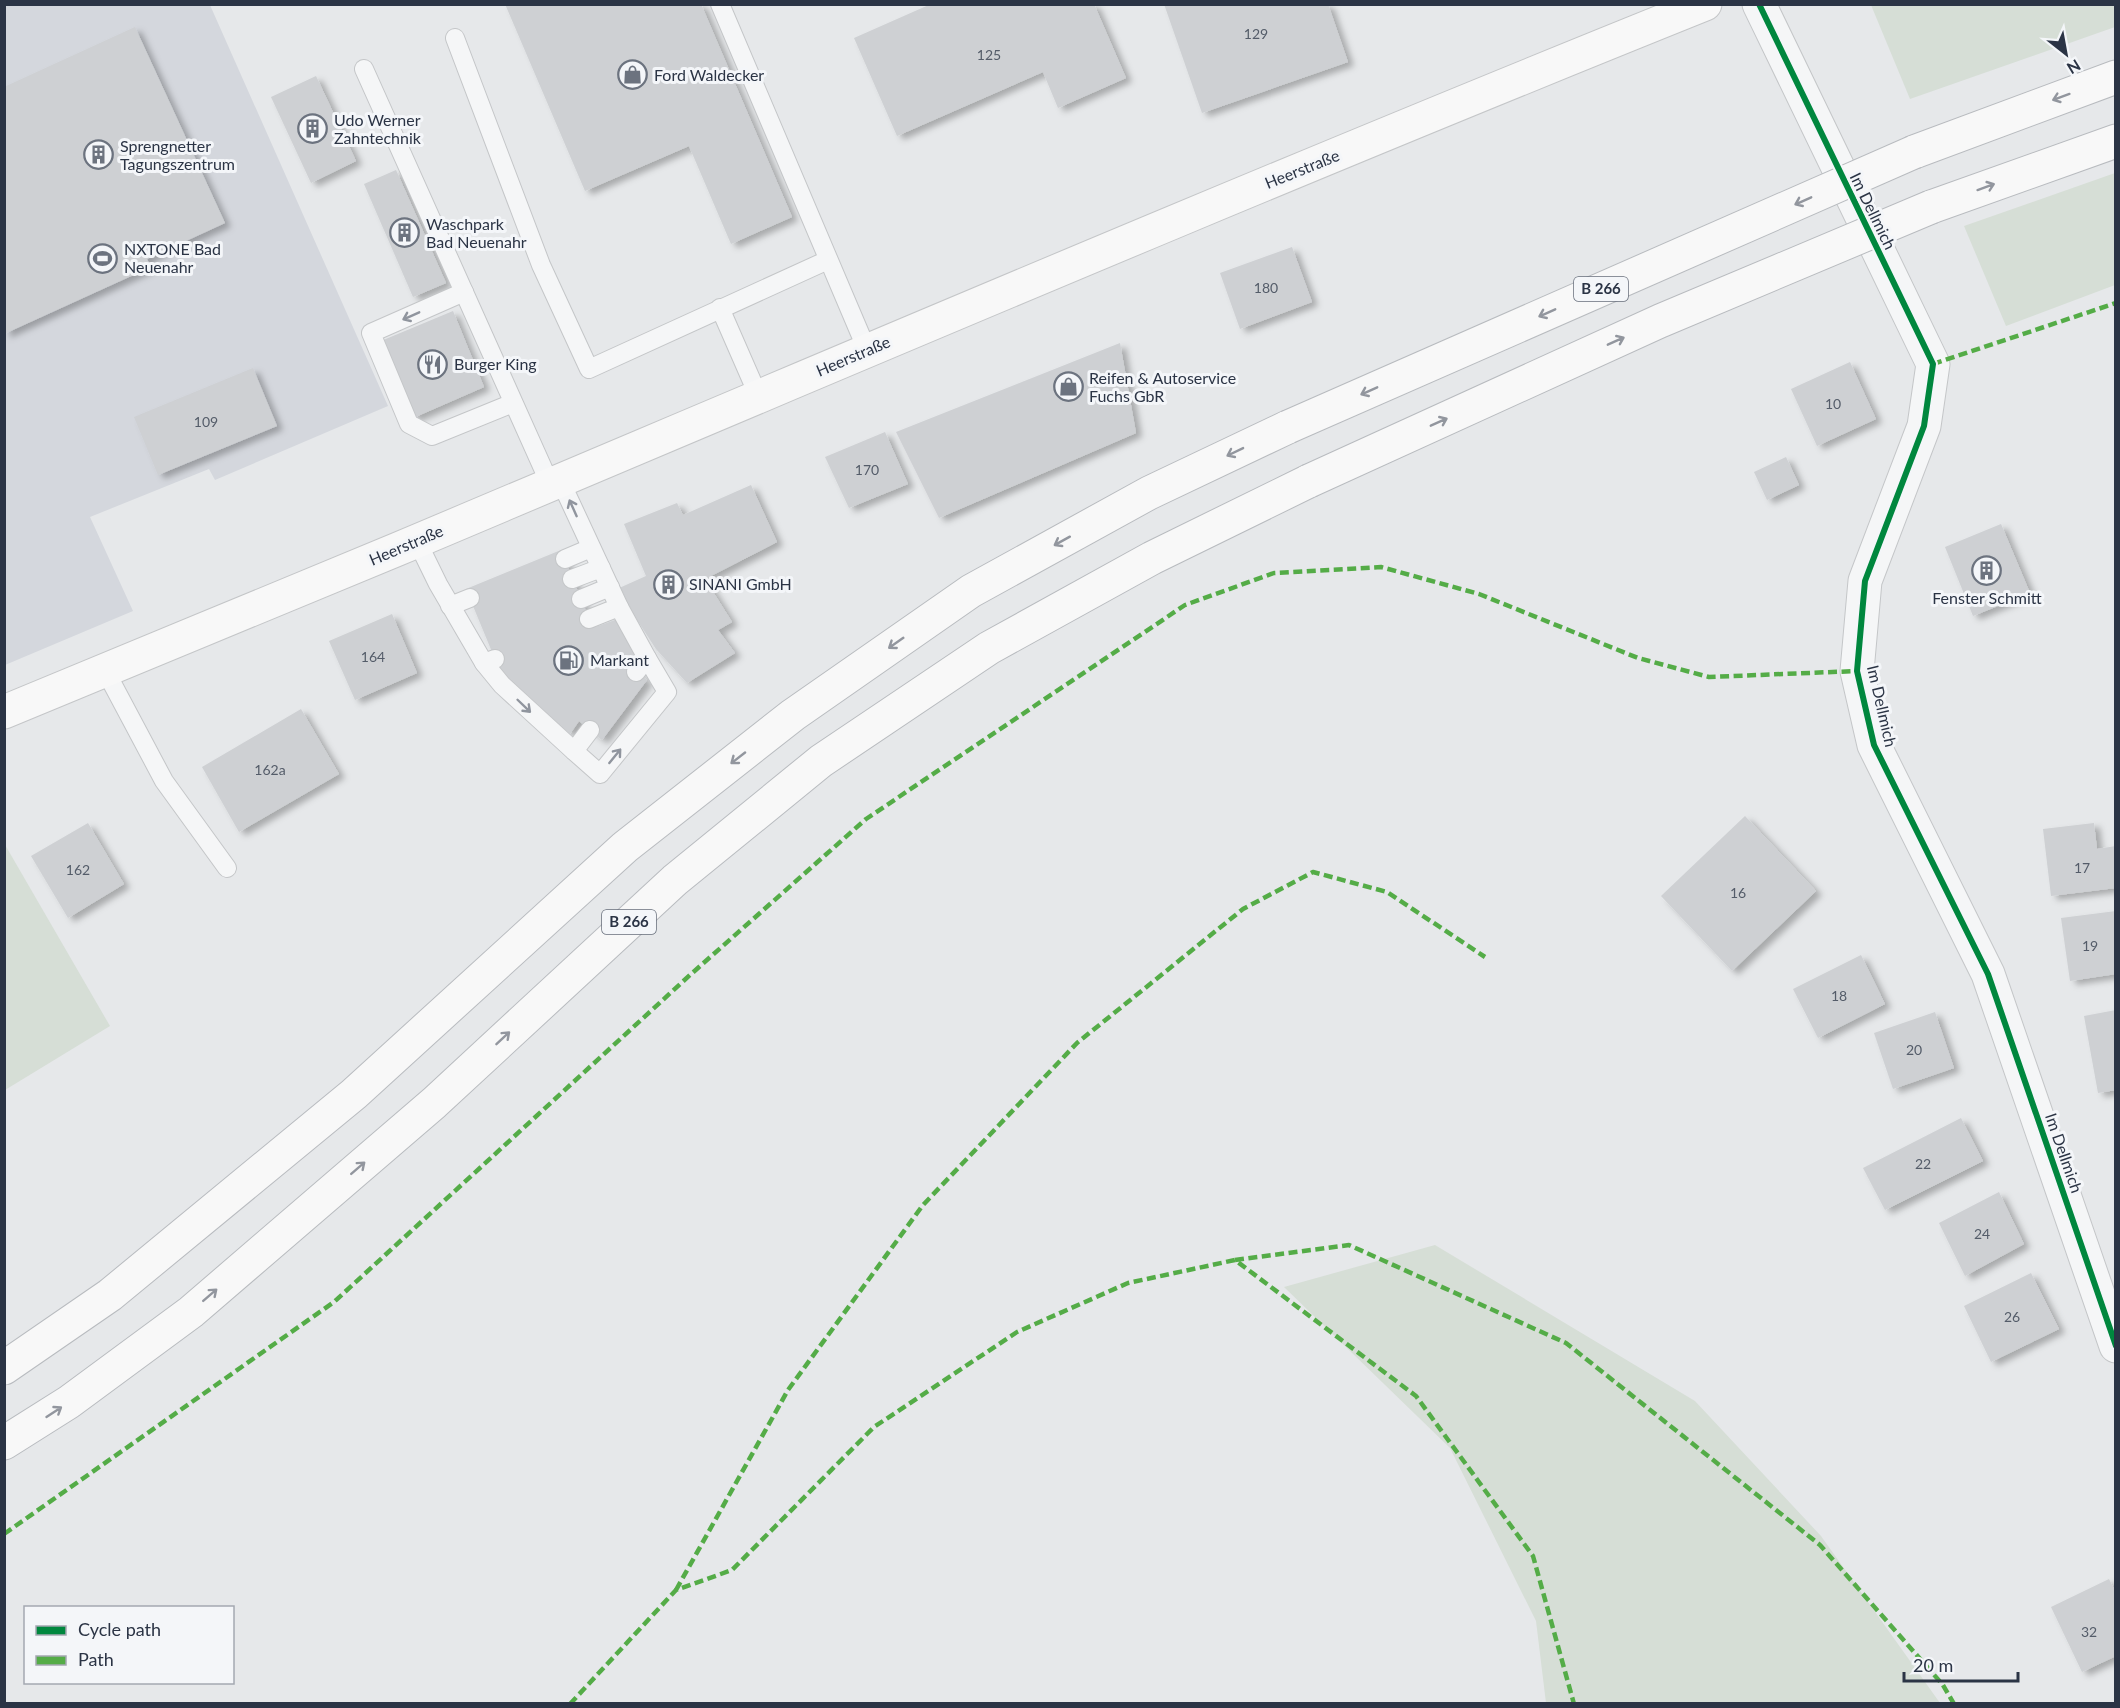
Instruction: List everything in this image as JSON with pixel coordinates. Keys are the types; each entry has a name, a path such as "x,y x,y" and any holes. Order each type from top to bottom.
{"main road":[{"name":"Heerstraße","path":"4,712 417,541 758,395 1702,5"},
{"name":"B 266","path":"4,1368 110,1295 354,1094 625,847 793,715 971,591 1149,493 1288,427 1914,152 2115,77"},
{"name":"B 266","path":"4,1443 69,1402 191,1312 434,1103 675,879 821,761 989,648 1152,558 1309,481 1660,321 1930,207 2115,141"}],"street":[{"name":"Im Dellmich","path":"1760,4 1933,364 1924,426 1865,582 1857,671 1874,745 1988,974 2115,1346"}],"lane":[{"path":"720,4 867,350"},
{"path":"455,38 541,265 589,369 828,260"},
{"path":"364,69 513,403 601,568 642,665 667,692 600,774 502,685 470,622 450,606 417,541"},
{"path":"464,292 371,333 408,424 432,436 513,403"},
{"path":"720,308 758,395"},
{"path":"565,559 591,548"},
{"path":"572,579 601,568"},
{"path":"581,599 610,587"},
{"path":"450,606 470,598"},
{"path":"589,619 619,607"},
{"path":"105,670 164,781 227,868"},
{"path":"574,751 590,729"}],"shaded area":[{"path":"5,5 210,5 388,406 215,480 209,469 90,517 133,611 5,665"},
{"path":"1871,5 2115,5 2115,27 1910,99"},
{"path":"2115,173 2115,285 2006,326 1964,226"},
{"path":"4,843 110,1026 5,1090 4,1090"},
{"path":"1435,1245 1695,1401 1821,1536 1940,1703 1546,1703 1536,1621 1450,1448 1284,1287"}],"building":[{"name":"Ford Waldecker","path":"505,4 701,4 792,217 731,244 689,146 585,191"},
{"path":"931,4 1094,4 1126,78 1058,108 1043,72 897,136 854,38"},
{"path":"1164,4 1328,4 1348,62 1202,113"},
{"name":"Sprengnetter Tagungszentrum","path":"135,27 225,223 147,259 151,267 4,334 4,87"},
{"name":"Udo Werner Zahntechnik","path":"316,76 356,161 311,183 271,97"},
{"name":"Waschpark Bad Neuenahr","path":"396,170 446,283 413,297 364,184"},
{"path":"1292,247 1312,302 1240,329 1220,273"},
{"name":"Burger King","path":"453,311 484,387 413,418 381,341"},
{"name":"Reifen & Autoservice Fuchs GbR","path":"1120,343 1136,433 939,518 896,432"},
{"path":"1850,362 1876,419 1817,446 1791,389"},
{"path":"253,368 277,426 158,475 134,417"},
{"path":"885,432 908,484 849,508 825,457"},
{"path":"1786,457 1799,485 1767,500 1754,472"},
{"name":"SINANI GmbH","path":"751,485 777,542 705,579 732,622 718,630 735,653 687,683 656,649 617,589 646,576 624,524 677,503 683,515"},
{"name":"Fenster Schmitt","path":"2001,524 2030,593 1973,616 1945,547"},
{"path":"561,550 593,628 620,618 635,654 625,664 647,680 602,740 579,721 570,734 502,676 466,589"},
{"path":"392,614 417,673 355,700 329,641"},
{"path":"301,709 339,774 239,832 202,767"},
{"path":"1745,816 1816,891 1732,971 1661,896"},
{"path":"88,823 124,884 68,918 31,856"},
{"path":"2094,823 2097,849 2116,846 2116,888 2051,896 2043,829"},
{"path":"2116,911 2116,974 2070,981 2061,918"},
{"path":"1861,955 1885,1004 1818,1038 1793,989"},
{"path":"2116,1010 2116,1090 2098,1093 2084,1016"},
{"path":"1935,1012 1954,1068 1893,1089 1874,1033"},
{"path":"1961,1118 1983,1161 1885,1210 1863,1168"},
{"path":"1999,1192 2024,1244 1965,1276 1939,1223"},
{"path":"2031,1273 2059,1329 1991,1362 1964,1306"},
{"path":"2109,1579 2116,1593 2116,1656 2082,1672 2051,1607"}],"marked path":[{"path":"1933,364 2116,303"},
{"path":"4,1534 334,1302 690,975 866,819 1185,605 1274,573 1381,567 1479,594 1638,658 1709,677 1857,671"},
{"path":"676,1590 788,1390 923,1205 1077,1043 1243,909 1313,872 1387,892 1485,957"},
{"path":"1235,1260 1349,1245 1566,1343 1820,1545 1943,1685 1954,1704"},
{"path":"570,1704 676,1590 732,1570 874,1427 1017,1332 1128,1283 1235,1260 1416,1396 1533,1556 1574,1704"}],"cycle path":[{"path":"1759,4 1933,364 1924,426 1865,581 1857,671 1874,745 1988,974 2116,1346"}],"place":[{"name":"Ford Waldecker","path":"633,75"},
{"name":"Udo Werner Zahntechnik","path":"313,129"},
{"name":"Sprengnetter Tagungszentrum","path":"99,155"},
{"name":"Waschpark Bad Neuenahr","path":"405,233"},
{"name":"NXTONE Bad Neuenahr","path":"103,258"},
{"name":"Burger King","path":"433,364"},
{"name":"Reifen & Autoservice Fuchs GbR","path":"1068,387"},
{"name":"Fenster Schmitt","path":"1987,570"},
{"name":"SINANI GmbH","path":"668,584"},
{"name":"Markant","path":"569,660"}]}
